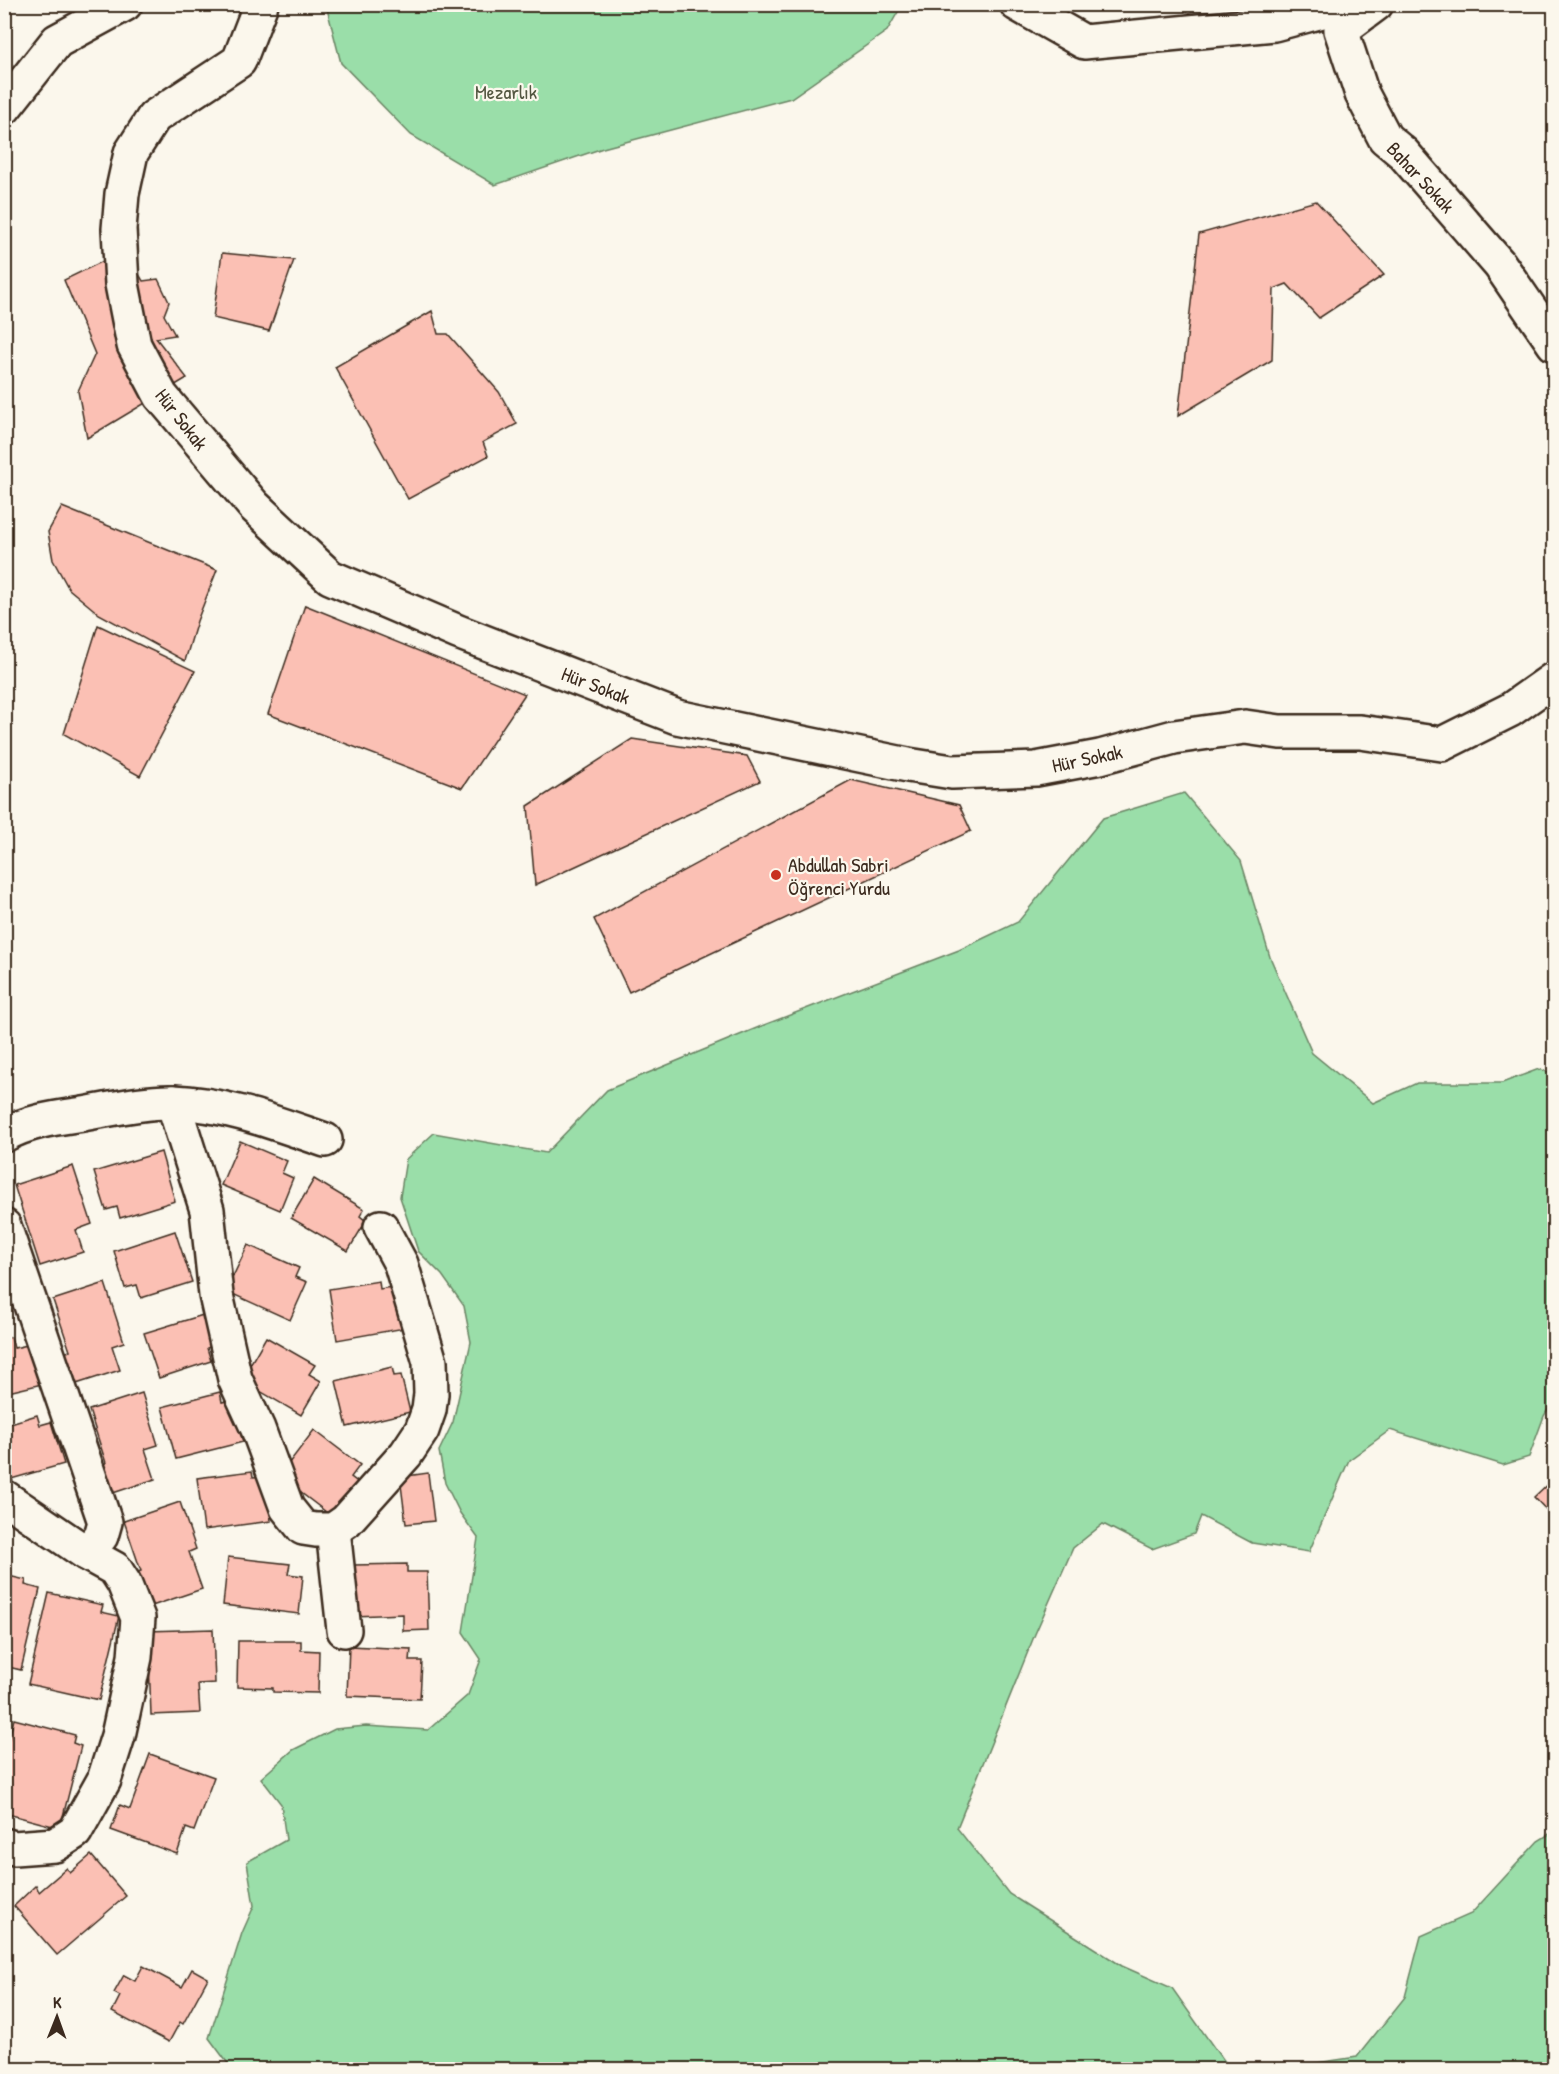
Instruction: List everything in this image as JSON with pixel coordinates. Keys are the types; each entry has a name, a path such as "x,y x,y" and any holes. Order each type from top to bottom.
{"street":[{"path":"4,108 57,41 125,4"},
{"name":"Hür Sokak","path":"261,4 239,61 154,117 131,153 119,229 122,284 134,345 161,396 254,506 330,577 458,632 677,717 897,763 952,771 1036,769 1100,757 1174,737 1245,727 1280,732 1360,732 1442,744 1510,710 1554,679"},
{"path":"1017,4 1084,42 1274,24 1348,4"},
{"name":"Bahar Sokak","path":"1377,4 1341,30 1362,94 1384,138 1403,153 1500,265 1554,344"},
{"path":"4,1135 19,1127 40,1121 123,1107 173,1102 239,1111 325,1140"},
{"path":"173,1102 207,1210 216,1295 235,1379 262,1438 287,1508 303,1528 333,1530 346,1521 406,1454 422,1430 429,1410 430,1362 401,1264 381,1227"},
{"path":"4,1226 105,1522 101,1536 86,1553"},
{"path":"4,1845 14,1848 56,1845 75,1832 104,1780 118,1736 135,1657 138,1618 124,1583 115,1569 9,1508"},
{"path":"333,1530 344,1630"}],"green space":[{"name":"Mezarlık","path":"326,4 902,5 887,31 791,98 603,148 495,185 411,135 341,63"},
{"path":"1184,793 1241,861 1270,957 1312,1053 1373,1103 1417,1083 1502,1083 1539,1069 1554,1074 1554,1399 1544,1416 1529,1457 1503,1465 1390,1430 1349,1460 1309,1552 1252,1543 1201,1516 1194,1534 1152,1549 1103,1524 1073,1548 1035,1634 957,1828 1009,1894 1122,1966 1172,1988 1229,2069 232,2069 209,2038 242,1933 254,1906 247,1862 286,1840 281,1804 261,1778 293,1750 335,1729 366,1726 428,1730 468,1695 481,1659 463,1632 478,1538 460,1513 445,1483 439,1451 453,1422 471,1342 464,1306 442,1275 418,1251 400,1197 406,1159 434,1133 546,1153 607,1090 764,1025 959,950 1018,922 1103,818"},
{"path":"1554,1831 1554,2069 1276,2069 1357,2057 1405,1997 1421,1936 1471,1914 1538,1841"}],"building":[{"path":"1316,201 1384,275 1319,318 1287,284 1274,289 1272,360 1178,416 1199,234"},
{"path":"126,250 143,281 158,279 169,302 164,315 175,335 156,338 187,378 87,438 78,391 95,354 64,280"},
{"path":"222,253 294,260 269,331 213,318"},
{"path":"432,311 438,334 448,334 499,392 517,424 483,442 488,456 408,499 335,367"},
{"path":"62,507 217,570 197,621 185,661 99,614 69,589 53,560 48,532"},
{"path":"305,605 525,694 462,788 268,714"},
{"path":"98,625 195,671 140,776 64,734"},
{"path":"632,739 747,756 760,781 535,885 528,806"},
{"name":"Abdullah Sabri Öğrenci Yurdu","path":"851,780 959,805 971,831 629,992 594,919"},
{"path":"240,1141 287,1161 282,1173 293,1178 280,1210 221,1185"},
{"path":"161,1152 175,1201 120,1218 117,1207 106,1210 94,1172"},
{"path":"73,1166 92,1224 76,1230 83,1252 40,1266 14,1185"},
{"path":"314,1179 364,1209 360,1216 366,1221 348,1251 291,1218"},
{"path":"175,1231 192,1282 141,1298 137,1285 125,1288 114,1251"},
{"path":"248,1245 299,1268 295,1277 307,1282 290,1320 226,1291"},
{"path":"379,1281 380,1289 398,1286 405,1328 337,1340 329,1289"},
{"path":"105,1283 124,1342 112,1346 120,1370 67,1387 57,1355 70,1351 53,1300"},
{"path":"203,1315 213,1346 207,1348 211,1361 159,1378 144,1333"},
{"path":"11,1337 14,1348 32,1344 42,1384 4,1393 4,1339"},
{"path":"266,1337 315,1365 309,1374 321,1381 301,1415 241,1380"},
{"path":"392,1367 394,1376 401,1375 410,1412 347,1427 336,1381"},
{"path":"220,1392 222,1402 232,1400 243,1442 176,1459 162,1407"},
{"path":"142,1393 158,1445 145,1449 155,1479 104,1496 95,1466 106,1463 89,1410"},
{"path":"37,1415 40,1425 51,1422 64,1464 4,1481 4,1425"},
{"path":"314,1430 360,1465 351,1477 360,1484 334,1518 279,1476"},
{"path":"252,1471 253,1477 265,1476 271,1521 204,1530 197,1478"},
{"path":"428,1473 434,1521 406,1524 400,1477"},
{"path":"1554,1478 1554,1518 1534,1497"},
{"path":"180,1502 196,1549 189,1552 202,1589 140,1610 128,1575 141,1571 124,1521"},
{"path":"228,1557 290,1564 288,1574 303,1576 299,1614 223,1605"},
{"path":"407,1564 407,1572 427,1572 429,1630 403,1631 403,1614 354,1616 353,1565"},
{"path":"4,1575 26,1580 25,1585 40,1589 21,1670 4,1666"},
{"path":"49,1593 103,1605 101,1612 119,1616 99,1700 28,1684"},
{"path":"213,1629 215,1683 198,1684 200,1713 151,1715 148,1631"},
{"path":"238,1641 301,1641 301,1650 319,1651 318,1693 273,1692 273,1688 237,1687"},
{"path":"349,1646 411,1649 410,1661 422,1661 420,1699 347,1696"},
{"path":"14,1719 75,1735 73,1743 81,1746 60,1828 4,1813 4,1756"},
{"path":"150,1754 214,1777 194,1831 186,1828 177,1854 111,1830 120,1805 130,1809"},
{"path":"91,1855 126,1896 57,1955 14,1906 36,1885 39,1892 67,1868 70,1873"},
{"path":"143,1966 182,1987 192,1969 208,1978 183,2024 180,2022 169,2042 112,2012 120,1996 114,1993 124,1975 135,1981"}],"place":[{"name":"Abdullah Sabri Öğrenci Yurdu","path":"776,875"}]}
